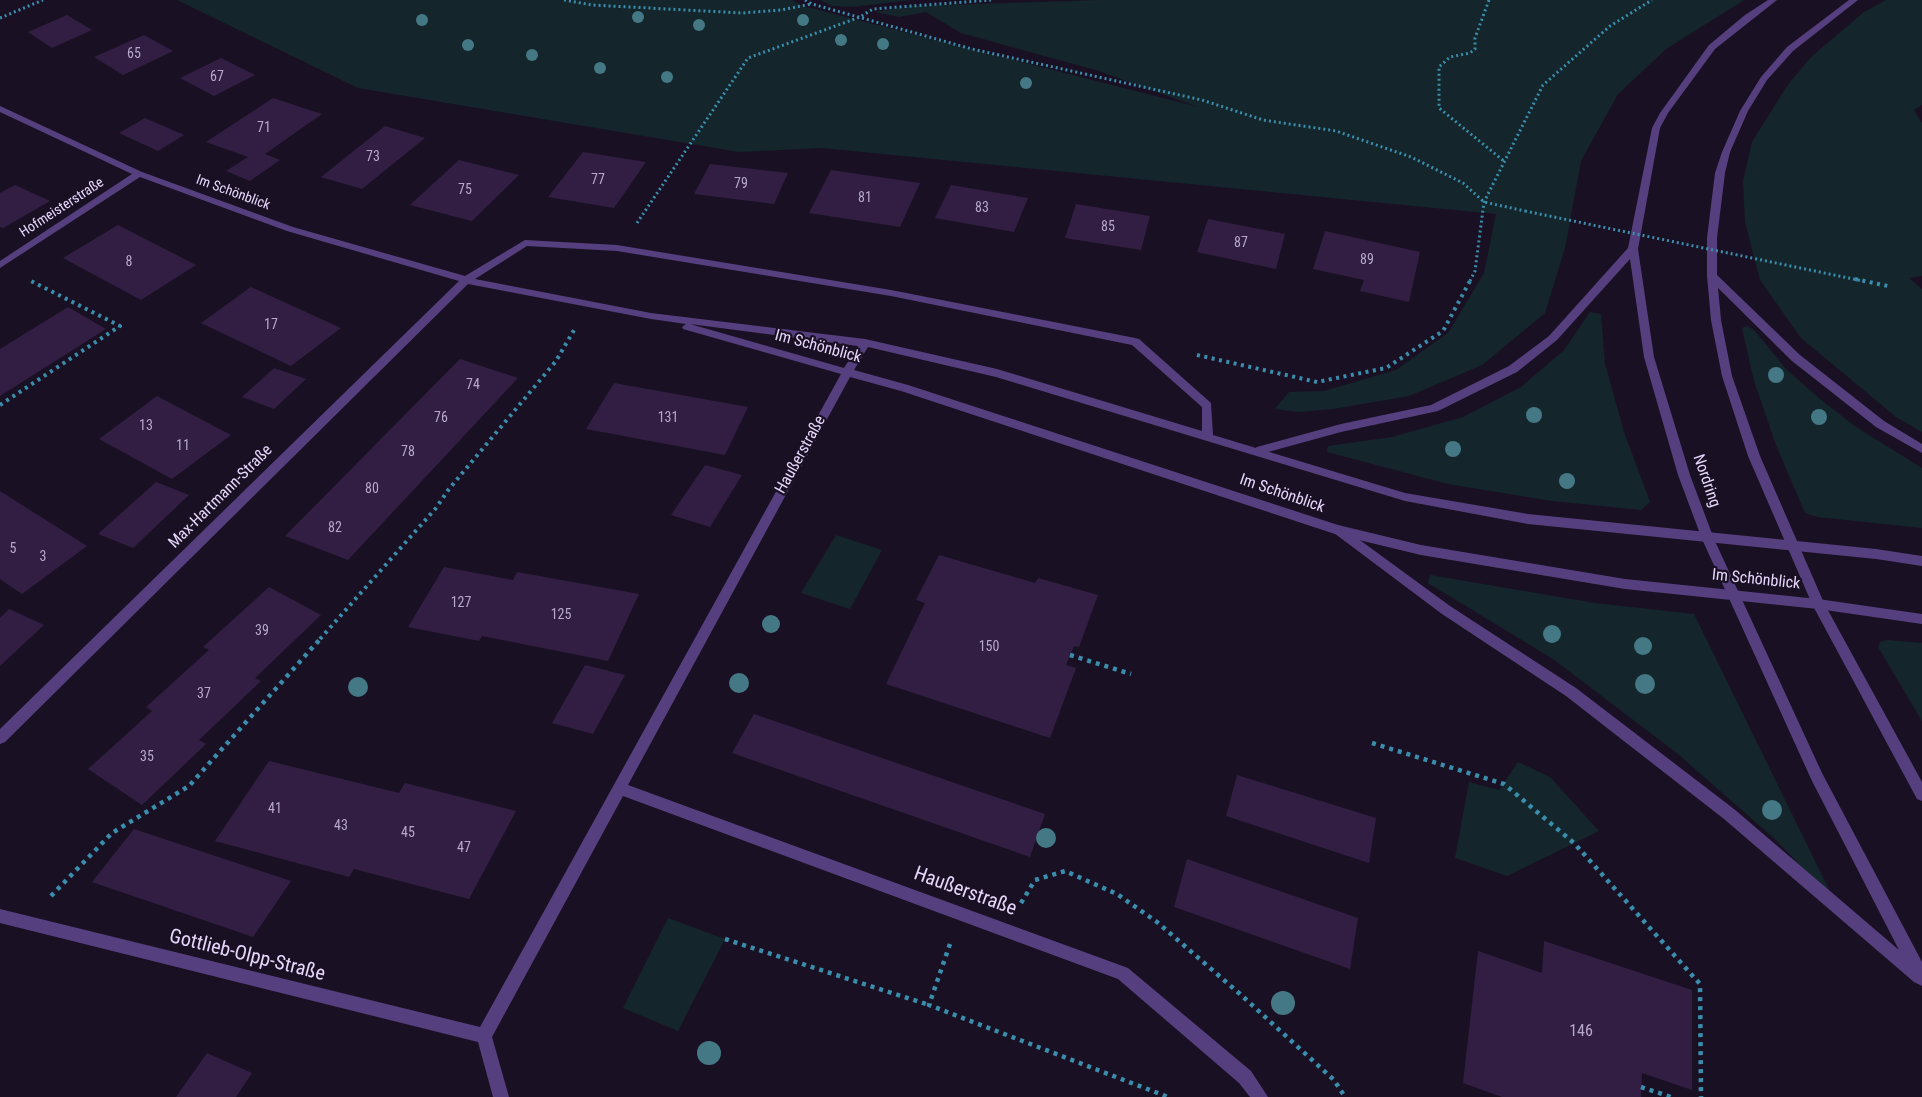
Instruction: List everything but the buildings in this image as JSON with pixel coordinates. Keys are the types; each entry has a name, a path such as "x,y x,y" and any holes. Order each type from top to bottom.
{"street":[{"name":"Nordring","path":"1773,0 1712,47 1664,113 1656,128 1633,249 1649,357 1684,475 1708,539 1817,777 1922,979"},
{"path":"1854,0 1790,49 1764,79 1744,111 1726,152 1720,173 1712,238 1712,276 1716,320 1727,376 1754,456 1818,604 1922,795"},
{"name":"Im Schönblick","path":"0,108 139,174 290,229 466,280 651,316 865,343 998,374 1406,497 1528,519 1708,539 1792,545 1922,561"},
{"name":"Hofmeisterstraße","path":"0,265 139,174"},
{"path":"466,280 525,243 617,248 891,293 1135,342 1207,406 1208,437"},
{"path":"1257,451 1341,428 1434,408 1513,369 1553,338 1633,249"},
{"path":"1712,276 1796,358 1880,424 1922,449"},
{"name":"Max-Hartmann-Straße","path":"0,738 466,280"},
{"name":"Im Schönblick","path":"651,316 904,388 1338,530 1421,550 1625,584 1818,604 1922,619"},
{"name":"Haußerstraße","path":"484,1036 847,372 865,343"},
{"path":"1338,530 1446,610 1571,692 1729,814 1922,979"},
{"name":"Haußerstraße","path":"619,788 1123,973 1245,1077 1260,1097"},
{"name":"Gottlieb-Olpp-Straße","path":"0,916 484,1036"},
{"path":"484,1036 501,1097"}],"path":[{"path":"0,18 43,0"},
{"path":"564,0 592,5 742,13 781,10 812,4"},
{"path":"805,0 812,4 972,50 1202,100 1263,120 1336,131 1411,157 1463,183 1484,202 1888,286"},
{"path":"643,215 748,58 860,17 873,9 991,0"},
{"path":"1489,0 1475,38 1475,50 1450,57 1439,68 1439,108 1505,162"},
{"path":"1192,354 1317,382 1386,368 1443,331 1475,271 1484,202 1543,85 1610,26 1652,0"},
{"path":"0,265 120,326 0,405"},
{"path":"63,883 112,833 189,786 436,508 449,489 556,361 577,324"},
{"path":"1070,655 1131,674"},
{"path":"1372,743 1504,784 1574,843 1700,984 1701,1097"},
{"path":"1005,929 1035,880 1065,871 1117,894 1157,922 1248,1002 1334,1080 1346,1097"},
{"path":"929,1005 962,913"},
{"path":"725,939 929,1005 1168,1097"},
{"path":"1641,1087 1671,1097"}],"shaded area":[{"path":"177,0 792,0 803,6 1198,107 1099,71 961,33 926,12 899,17 875,12 912,6 1101,0 1744,0 1666,49 1618,94 1581,161 1565,248 1545,313 1482,365 1409,396 1333,409 1299,412 1275,409 1289,392 1324,391 1396,370 1448,333 1484,273 1496,214 822,148 739,152 358,88"},
{"path":"820,0 911,0 853,7 832,6"},
{"path":"1886,0 1922,0 1922,105 1914,110 1922,123 1922,276 1909,278 1922,289 1922,432 1896,417 1801,338 1760,280 1745,222 1743,181 1752,142 1787,86 1811,57 1864,12"},
{"path":"1590,312 1601,314 1605,364 1625,435 1650,502 1641,510 1552,501 1448,484 1327,452 1328,446 1392,437 1463,417 1521,387 1564,350"},
{"path":"1747,326 1754,330 1787,370 1820,399 1856,427 1922,468 1922,528 1817,517 1805,513 1776,445 1754,381 1742,328"},
{"path":"836,535 882,550 850,609 801,593"},
{"path":"1430,575 1595,603 1694,614 1835,902 1776,840 1678,754 1553,659 1428,583"},
{"path":"1887,640 1922,643 1922,721 1878,647 1880,642"},
{"path":"1518,762 1550,777 1599,831 1507,876 1455,858 1469,782 1499,790"},
{"path":"668,918 725,939 678,1031 623,1008"}]}
